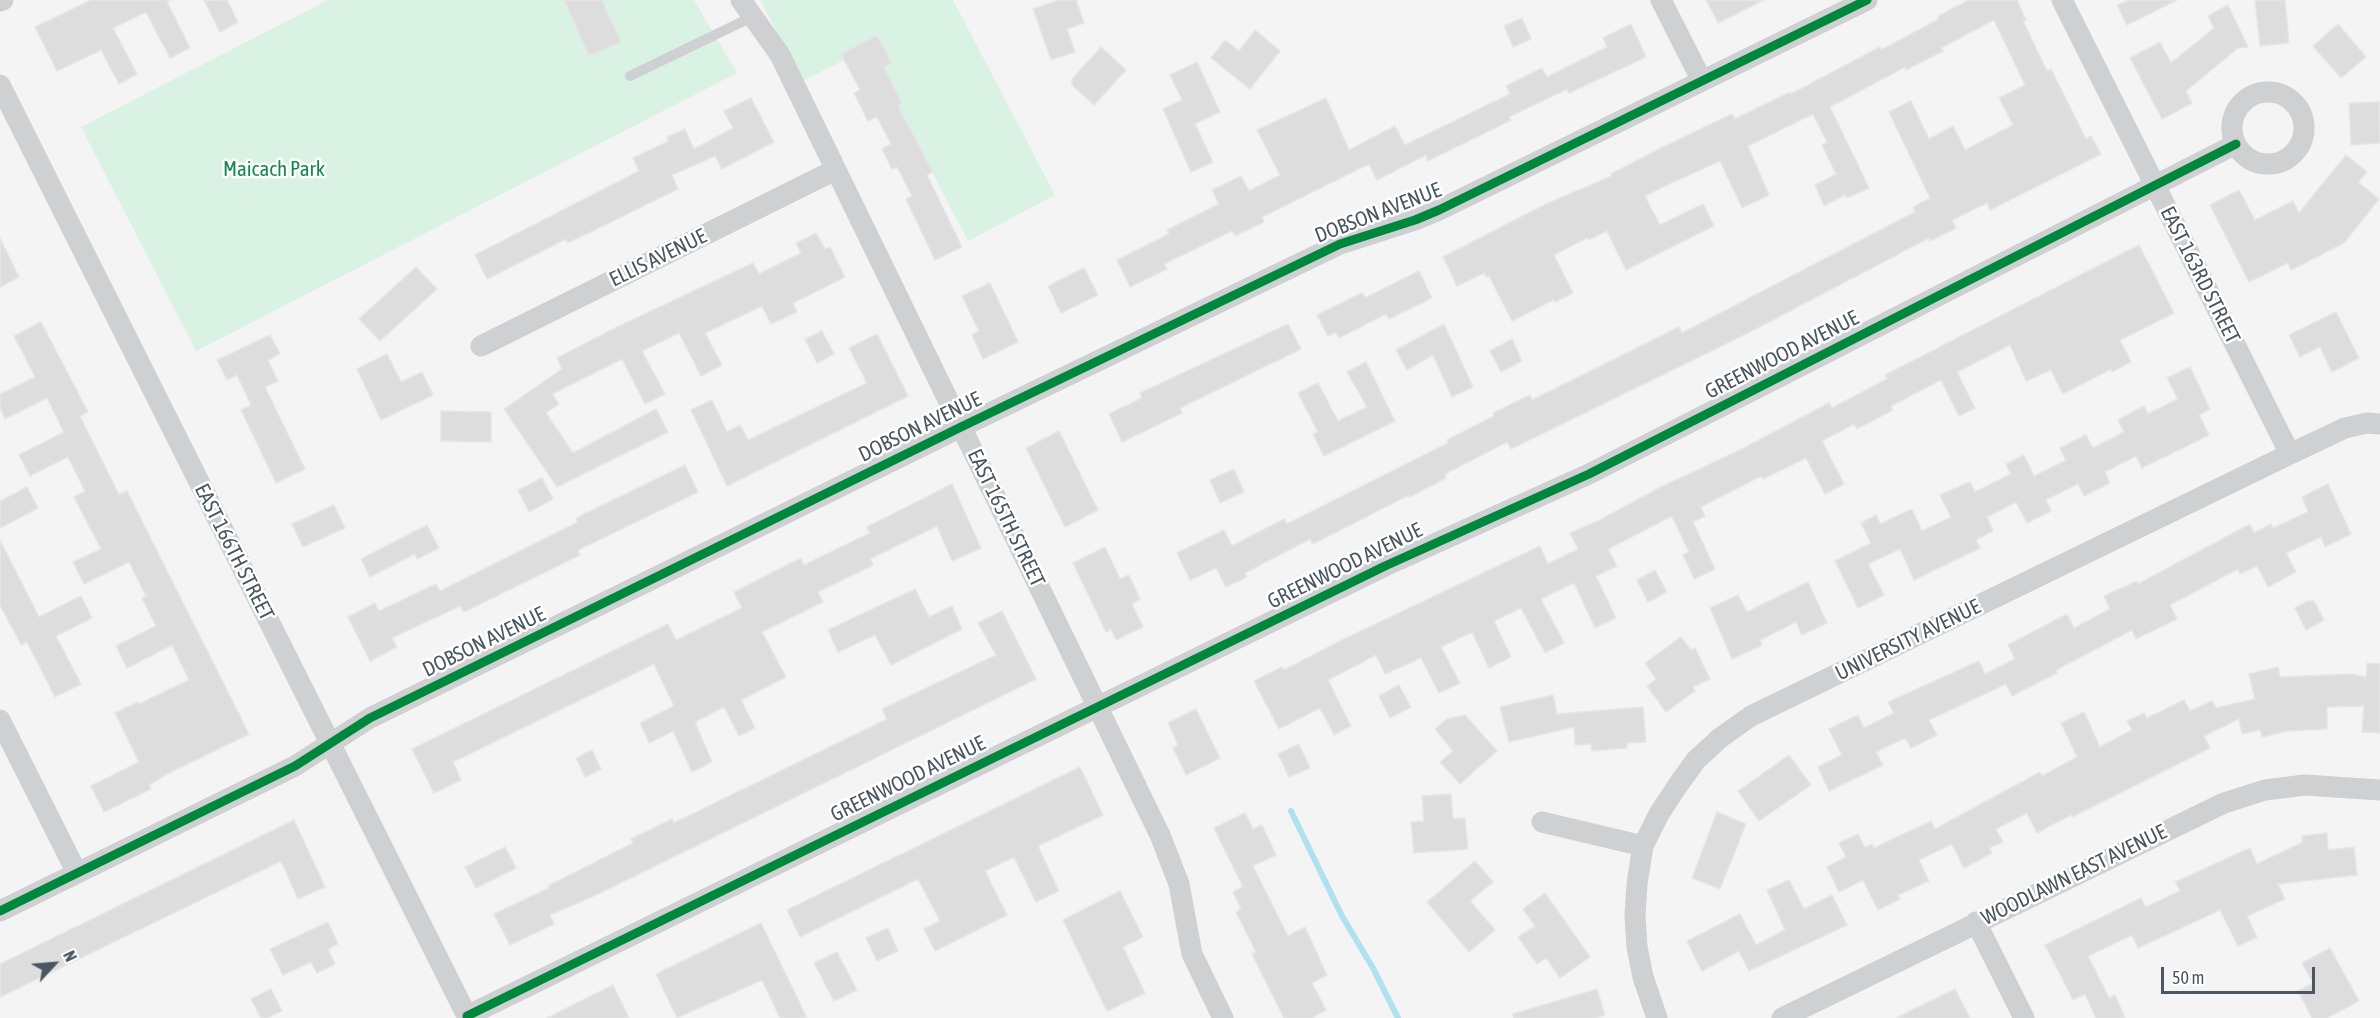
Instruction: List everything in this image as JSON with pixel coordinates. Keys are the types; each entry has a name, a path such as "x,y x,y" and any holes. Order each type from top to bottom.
{"street":[{"path":"1661,0 1702,81"},
{"name":"DOBSON AVENUE","path":"0,910 295,766 370,718 961,427 1340,244 1439,210 1867,0"},
{"name":"EAST 163RD STREET","path":"2062,0 2290,454"},
{"name":"EAST 165TH STREET","path":"747,8 780,55 1171,859 1179,884 1192,954 1223,1018"},
{"name":"EAST 166TH STREET","path":"0,85 468,1017"},
{"name":"GREENWOOD AVENUE","path":"468,1017 1097,706 1434,543 1589,474 2236,144"},
{"name":"ELLIS AVENUE","path":"481,345 836,170"},
{"name":"UNIVERSITY AVENUE","path":"1657,1018 1643,978 1637,947 1635,915 1643,846 1659,814 1696,760 1720,738 1751,716 2290,454 2345,428 2367,423 2380,424"},
{"path":"0,720 77,873"},
{"name":"WOODLAWN EAST AVENUE","path":"1782,1018 2224,803 2265,790 2305,785 2380,790"},
{"path":"1542,822 1643,846"},
{"path":"1976,922 2024,1018"}],"lane":[{"path":"630,76 747,8"}],"green space":[{"name":"Maicach Park","path":"328,0 694,0 737,73 196,351 81,127"},
{"path":"760,0 953,0 1055,195 968,241 867,48 803,81"}],"building":[{"path":"91,0 171,0 167,2 190,48 170,58 146,12 113,28 137,74 119,84 101,50 57,71 35,27"},
{"path":"204,0 227,0 238,22 220,32"},
{"path":"564,0 602,0 621,42 589,56"},
{"path":"1059,0 1076,0 1084,23 1067,29 1075,52 1051,60 1033,9"},
{"path":"1706,0 1764,0 1718,23"},
{"path":"1969,0 2017,0 2026,20 2023,21 2047,71 2051,69 2086,139 2091,136 2101,154 1990,210 1987,203 1952,220 1956,228 1930,241 1929,238 1746,334 1511,449 1507,442 1445,474 1446,478 1410,497 1409,495 1313,544 1310,539 1245,573 1247,577 1226,587 1216,568 1190,580 1177,553 1224,530 1232,546 1284,519 1287,524 1448,443 1447,440 1494,416 1493,413 1530,395 1532,400 1679,327 1682,333 1915,212 1913,207 1930,198 1889,112 1911,101 1929,139 1953,126 1965,150 2013,125 1999,98 2025,85 1994,20 1941,48 1943,51 1906,70 1905,67 1830,107 1869,188 1847,198 1845,195 1824,206 1815,185 1836,174 1822,145 1827,142 1813,114 1748,146 1769,195 1742,208 1720,161 1669,184 1645,196 1660,225 1703,204 1714,226 1626,270 1607,231 1588,240 1587,238 1554,255 1573,293 1555,302 1553,300 1512,321 1489,276 1486,277 1484,273 1457,286 1443,257 1548,203 1612,176 1611,174 1661,148 1732,114 1735,119 1790,92 1791,94 1880,47 1881,50"},
{"path":"2129,0 2177,0 2127,25 2117,5"},
{"path":"2255,0 2285,0 2289,43 2260,46"},
{"path":"2228,5 2248,47 2238,48 2186,91 2192,103 2162,119 2130,58 2160,42 2171,63 2214,28 2208,16"},
{"path":"1522,18 1531,39 1513,47 1504,26"},
{"path":"1631,24 1646,57 1569,93 1567,89 1509,117 1511,120 1428,161 1426,155 1377,180 1369,164 1262,217 1264,222 1235,236 1232,231 1164,264 1167,269 1130,287 1117,260 1169,234 1167,230 1219,204 1212,190 1241,176 1249,191 1280,175 1257,130 1326,98 1349,150 1395,126 1405,145 1510,94 1506,86 1542,68 1547,77 1607,47 1603,38"},
{"path":"2338,24 2366,57 2341,78 2313,46"},
{"path":"1255,30 1280,51 1250,89 1211,58 1225,40 1239,51"},
{"path":"877,35 892,63 884,67 902,103 898,106 933,172 927,175 962,247 935,260 906,199 912,196 897,167 892,169 882,149 891,144 877,117 868,121 854,93 860,90 841,54"},
{"path":"1101,47 1126,70 1094,105 1072,85 1072,79"},
{"path":"1197,62 1220,112 1195,124 1213,162 1191,172 1163,109 1182,100 1170,75"},
{"path":"751,98 774,142 722,169 715,156 672,175 678,189 568,243 566,239 487,279 475,255 639,171 633,158 669,141 667,137 685,129 694,149 733,128 724,111"},
{"path":"2379,102 2380,143 2351,145 2349,103"},
{"path":"2346,155 2367,172 2358,182 2379,199 2344,243 2291,270 2288,263 2249,282 2210,205 2239,190 2255,220 2293,201 2299,213"},
{"path":"816,233 825,249 830,247 845,277 793,303 797,312 771,324 762,306 705,333 722,365 701,376 679,333 642,351 665,394 645,404 622,359 552,394 559,404 546,413 573,453 656,409 668,432 557,487 504,409 562,369 557,358 753,263 759,274 801,253 796,243"},
{"path":"0,238 19,277 0,287"},
{"path":"2139,245 2174,313 2120,340 2131,362 2112,372 2111,369 2063,394 2051,370 2026,381 2010,345 1957,372 1975,408 1959,416 1941,380 1891,406 1893,410 1857,429 1854,424 1822,441 1844,484 1825,494 1806,458 1763,479 1761,476 1701,507 1705,516 1693,522 1715,569 1694,579 1683,555 1689,552 1672,516 1608,549 1617,566 1596,576 1616,618 1595,628 1574,583 1541,599 1564,643 1545,653 1521,608 1494,621 1511,657 1489,668 1472,632 1441,647 1460,683 1439,693 1421,658 1385,674 1376,655 1328,680 1351,726 1334,735 1320,708 1279,729 1254,681 1282,667 1284,670 1540,546 1548,564 1578,549 1570,533 1740,450 1829,403 1832,408 1887,379 1885,375"},
{"path":"416,267 437,289 380,341 359,319"},
{"path":"1084,268 1098,295 1061,313 1048,286"},
{"path":"1419,271 1432,298 1389,319 1386,314 1339,338 1336,332 1328,336 1317,315 1362,293 1365,298"},
{"path":"990,283 1018,342 983,359 972,335 979,331 962,296"},
{"path":"2336,312 2359,358 2332,372 2320,347 2300,357 2289,335"},
{"path":"41,322 88,412 80,416 119,495 127,491 249,734 167,774 149,785 151,789 104,812 91,786 139,762 115,713 189,680 172,645 127,668 116,646 156,626 142,598 146,596 129,562 84,584 73,562 101,549 74,497 85,491 68,457 30,476 19,455 64,432 47,398 5,419 0,408 0,394 35,377 14,336"},
{"path":"1288,324 1301,349 1180,408 1182,413 1122,442 1109,414 1142,398 1140,393"},
{"path":"1444,324 1473,387 1452,397 1433,355 1407,370 1396,350"},
{"path":"822,331 834,354 817,363 805,339"},
{"path":"877,334 908,396 727,486 691,410 712,400 727,432 740,425 748,440 867,383 849,348"},
{"path":"270,335 280,354 268,360 278,381 265,387 305,469 276,483 241,410 251,405 237,375 227,380 217,360"},
{"path":"1512,339 1522,361 1501,372 1490,351"},
{"path":"387,354 401,382 422,372 433,395 381,420 357,369"},
{"path":"1366,362 1395,421 1324,456 1313,434 1318,432 1298,393 1318,383 1338,421 1367,407 1347,372"},
{"path":"2190,367 2210,409 2199,415 2209,435 2142,468 2136,456 2105,472 2110,483 2084,496 2078,484 2046,500 2051,511 2027,523 2016,502 1987,517 1993,531 1976,540 1980,548 1914,580 1900,549 1868,564 1884,595 1858,608 1835,561 1871,543 1861,523 1876,515 1880,524 1912,509 1922,531 1951,517 1940,495 1970,482 1975,492 2011,474 2006,464 2024,455 2034,476 2066,460 2060,448 2086,435 2093,448 2124,432 2118,420 2144,406 2148,414 2178,399 2167,378"},
{"path":"441,411 491,412 491,442 441,441"},
{"path":"1059,431 1098,510 1065,527 1026,448"},
{"path":"685,465 698,492 578,550 580,555 464,612 460,606 392,638 397,647 370,661 348,617 375,603 379,611 436,584 440,591 578,522 576,518"},
{"path":"1234,469 1244,492 1220,503 1210,480"},
{"path":"542,478 553,499 529,512 518,490"},
{"path":"952,484 981,548 952,561 937,526 870,559 873,565 818,592 823,602 762,632 786,677 741,700 755,728 739,736 724,707 695,722 712,762 692,772 673,731 649,743 640,723 674,706 654,664 453,762 461,780 434,793 412,749 668,624 676,640 742,608 734,592 801,558 804,565 870,533 867,527"},
{"path":"2328,484 2351,534 2325,547 2321,537 2286,553 2296,572 2268,587 2257,566 2240,574 2238,569 2170,605 2177,619 2136,639 2132,630 2012,696 2006,684 1929,720 1937,735 1911,748 1905,738 1876,752 1883,765 1829,791 1818,767 1842,755 1829,729 1858,715 1864,728 1894,713 1888,702 1979,661 1985,674 2015,659 2008,645 2067,614 2074,628 2110,609 2104,596 2137,581 2138,584 2250,524 2254,533 2271,524 2273,528 2308,512 2302,497"},
{"path":"27,487 38,508 0,528 0,501"},
{"path":"334,505 345,528 303,547 292,524"},
{"path":"427,525 439,548 417,559 415,554 370,577 361,559"},
{"path":"0,540 39,617 81,596 92,618 56,636 81,684 55,697 27,642 21,645 0,605"},
{"path":"1105,547 1120,579 1129,575 1140,599 1132,604 1143,627 1116,640 1111,629 1106,632 1073,563"},
{"path":"1655,570 1667,592 1648,602 1637,580"},
{"path":"1808,582 1827,623 1802,635 1796,622 1760,640 1762,645 1732,659 1710,608 1738,595 1747,612"},
{"path":"915,589 929,617 952,606 962,629 891,665 875,635 838,652 828,630"},
{"path":"2308,601 2314,601 2324,620 2306,630 2295,608"},
{"path":"1002,611 1036,679 596,895 550,915 554,924 510,945 494,914 549,888 548,886 633,843 631,839 672,819 674,823 887,719 882,709 996,655 978,623"},
{"path":"1681,637 1691,650 1695,648 1710,679 1693,687 1695,691 1666,712 1647,686 1656,679 1645,663"},
{"path":"2367,663 2380,664 2380,733 2362,732 2364,706 2327,707 2327,729 2287,731 2262,737 2260,730 2242,734 2239,719 2204,736 2210,748 2037,833 2027,813 1996,829 2003,842 1989,848 1992,853 1964,868 1952,844 1919,860 1929,881 1898,895 1900,899 1878,910 1863,880 1839,892 1827,867 1846,857 1839,843 1858,834 1865,848 1872,844 1874,848 1931,821 1935,829 2040,772 2042,776 2077,757 2061,723 2084,712 2100,747 2132,730 2127,721 2144,713 2147,718 2184,700 2190,711 2212,701 2216,708 2255,699 2249,674 2278,667 2280,677 2351,674 2366,677"},
{"path":"1399,685 1411,707 1390,718 1379,696"},
{"path":"1553,695 1557,714 1643,707 1646,742 1627,743 1627,748 1592,751 1591,744 1575,745 1574,727 1509,742 1500,707"},
{"path":"1196,709 1220,758 1186,775 1173,748 1178,745 1168,723"},
{"path":"1465,715 1497,751 1460,784 1440,762 1453,751 1435,729 1447,719"},
{"path":"1299,744 1310,768 1289,777 1278,754"},
{"path":"592,750 601,769 585,777 576,758"},
{"path":"1789,755 1811,785 1759,821 1738,791"},
{"path":"1080,767 1103,815 1038,846 1059,891 1036,902 1014,857 985,871 1007,915 935,951 924,929 940,921 918,879 800,937 787,910"},
{"path":"1451,794 1453,819 1465,818 1468,849 1414,853 1411,822 1424,821 1422,796"},
{"path":"1717,812 1746,824 1720,889 1692,878"},
{"path":"1245,813 1253,829 1262,825 1276,855 1253,866 1288,936 1305,927 1327,975 1312,983 1326,1010 1312,1018 1284,1018 1252,954 1256,952 1236,912 1241,909 1233,892 1243,887 1214,828"},
{"path":"294,820 325,887 298,899 281,861 0,997 0,964"},
{"path":"2327,833 2328,850 2354,847 2357,875 2278,884 2285,899 2247,916 2257,937 2238,946 2220,910 2138,948 2132,935 2088,956 2109,998 2115,995 2125,1018 2096,1018 2085,994 2073,1000 2045,945 2141,898 2146,907 2180,891 2175,882 2250,848 2257,864 2303,842 2302,836"},
{"path":"505,847 516,868 476,888 465,867"},
{"path":"1475,861 1493,882 1470,901 1495,930 1469,952 1427,902"},
{"path":"1789,880 1804,909 1832,895 1847,925 1749,971 1739,951 1702,971 1687,941 1740,914 1756,945 1785,930 1767,890"},
{"path":"1120,891 1143,937 1123,947 1145,993 1107,1011 1063,920"},
{"path":"1545,893 1590,957 1560,978 1546,958 1537,964 1518,937 1535,926 1523,909"},
{"path":"328,922 338,944 328,949 335,964 317,973 311,962 283,975 270,949"},
{"path":"761,923 807,1018 780,1018 762,980 677,1018 656,974"},
{"path":"888,928 898,951 877,961 866,938"},
{"path":"2330,948 2359,1001 2327,1018 2312,1018 2298,991 2313,983 2302,963"},
{"path":"837,952 857,990 834,1001 814,963"},
{"path":"613,985 629,1018 547,1018"},
{"path":"271,989 282,1011 267,1018 261,1018 251,999"},
{"path":"1597,989 1605,1015 1595,1018 1514,1018 1513,1014"},
{"path":"1955,989 1970,1018 1896,1018"}],"waterway":[{"path":"1291,811 1342,916 1373,968 1398,1018"}],"cycle path":[{"path":"0,911 295,766 370,718 961,427 1340,244 1439,210 1867,0"},
{"path":"467,1016 1385,566 1589,474 2236,144"}]}
